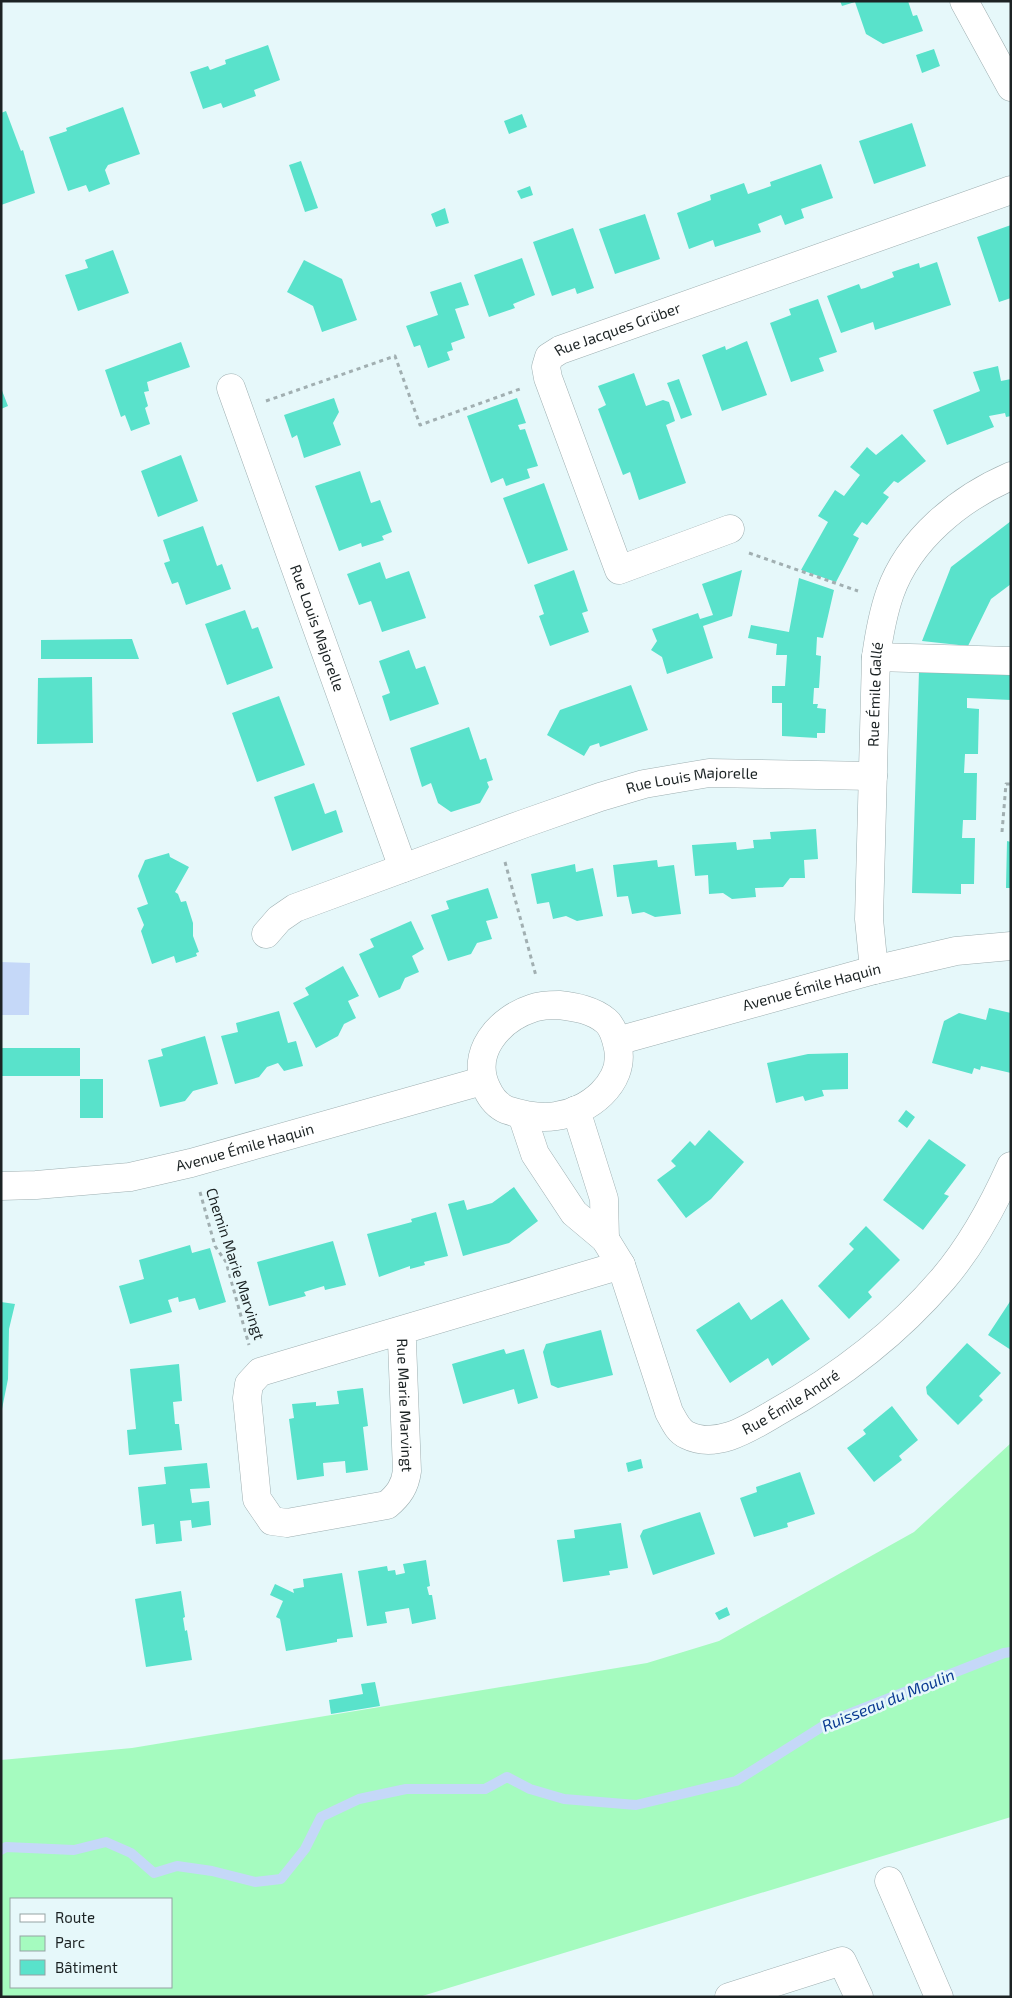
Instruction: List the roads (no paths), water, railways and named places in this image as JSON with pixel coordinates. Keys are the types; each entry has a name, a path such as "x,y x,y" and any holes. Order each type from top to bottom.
{"street":[{"path":"964,1 1011,87"},
{"name":"Rue Jacques Grüber","path":"730,529 619,570 548,378 546,367 549,357 560,350 1011,190"},
{"name":"Rue Louis Majorelle","path":"236,399 403,868"},
{"name":"Rue Émile Gallé","path":"874,970 869,920 876,657 887,601 901,570 915,549 935,526 964,500 987,486 1011,476"},
{"path":"876,657 1011,661"},
{"name":"Rue Louis Majorelle","path":"266,934 279,919 294,908 600,797 644,784 709,773 873,776"},
{"name":"Avenue Émile Haquin","path":"617,1040 874,970 956,951 1011,946"},
{"path":"559,1005 587,1010 606,1022 617,1040 620,1055 619,1068 608,1088 592,1102 576,1110 556,1116 522,1115 502,1108 491,1097 482,1081 480,1061 492,1038 509,1019 534,1008 559,1005"},
{"name":"Avenue Émile Haquin","path":"1,1186 130,1177 191,1163 482,1081"},
{"path":"576,1110 604,1200 605,1239"},
{"name":"Rue Émile André","path":"522,1115 535,1154 574,1213 605,1239 621,1265 669,1412 676,1426 687,1435 699,1439 727,1438 766,1419 827,1382 868,1351 904,1319 943,1279 969,1244 993,1204 1011,1166"},
{"name":"Rue Marie Marvingt","path":"398,1331 402,1342 407,1471 405,1483 396,1498 387,1505 287,1523 272,1521 258,1499 247,1398 249,1384 260,1372 398,1331 621,1265"},
{"path":"889,1881 939,1997"},
{"path":"729,1997 842,1961 858,1997"}],"water":[{"path":"1,962 30,963 29,1015 1,1015"}],"waterway":[{"name":"Ruisseau du Moulin","path":"1,1850 6,1847 74,1850 106,1842 131,1853 154,1873 177,1866 212,1871 255,1882 281,1879 305,1849 321,1817 359,1799 406,1789 485,1789 507,1777 530,1789 564,1799 636,1805 736,1781 831,1721 1004,1653 1011,1652"}]}
